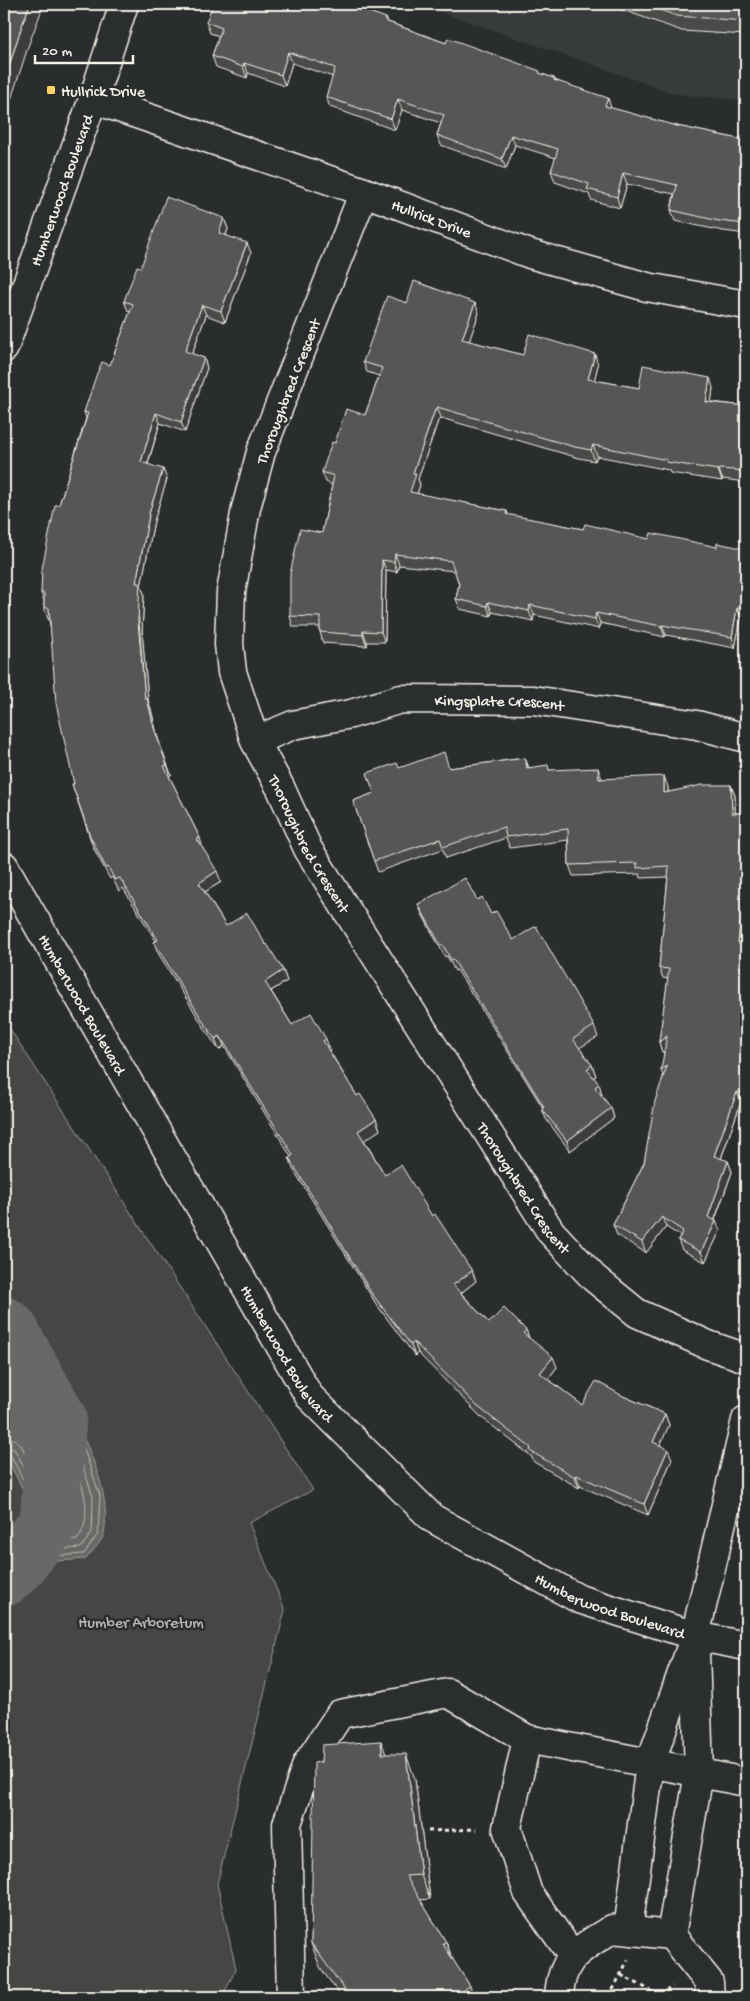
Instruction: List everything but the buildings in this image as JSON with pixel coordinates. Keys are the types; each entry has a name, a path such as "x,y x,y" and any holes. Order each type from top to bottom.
{"street":[{"name":"Humberwood Boulevard","path":"4,348 93,99 124,4"},
{"name":"Hullrick Drive","path":"93,99 364,192 530,254 647,287 746,305"},
{"name":"Thoroughbred Crescent","path":"364,192 261,452 241,535 231,592 229,644 232,672 255,741 281,789 308,848 551,1232 594,1278 637,1314 708,1345 746,1358"},
{"name":"Kingsplate Crescent","path":"255,741 293,726 351,714 400,699 533,700 697,725 746,738"},
{"name":"Humberwood Boulevard","path":"4,866 308,1396 432,1518 580,1598 695,1636 746,1646"},
{"path":"628,1930 650,1764 695,1636 746,1420"},
{"path":"671,1935 699,1773 695,1636"},
{"path":"291,1997 286,1824 307,1764 340,1714 448,1693 527,1739 746,1782"},
{"path":"527,1739 507,1828 528,1893 572,1955"},
{"path":"559,1997 560,1979 572,1955 612,1929 671,1935 709,1982 710,1997"}],"path":[{"path":"428,1831 507,1828"},
{"path":"609,1997 628,1962 628,1930"},
{"path":"621,1975 661,1996"}],"shaded area":[{"path":"418,4 746,4 746,101 676,94"}],"green space":[{"name":"Humber Arboretum","path":"4,1020 313,1490 249,1523 285,1610 217,1884 236,1969 222,1997 4,1997"}],"water":[{"path":"4,1308 72,1416 88,1447 99,1477 105,1506 104,1534 99,1544 86,1559 30,1563 31,1506 4,1452"}],"waterway":[{"path":"4,1326 8,1329 57,1418 49,1522 17,1565 4,1577"},
{"path":"4,1594 30,1563"}],"place":[{"name":"Hullrick Drive","path":"51,90"}]}
